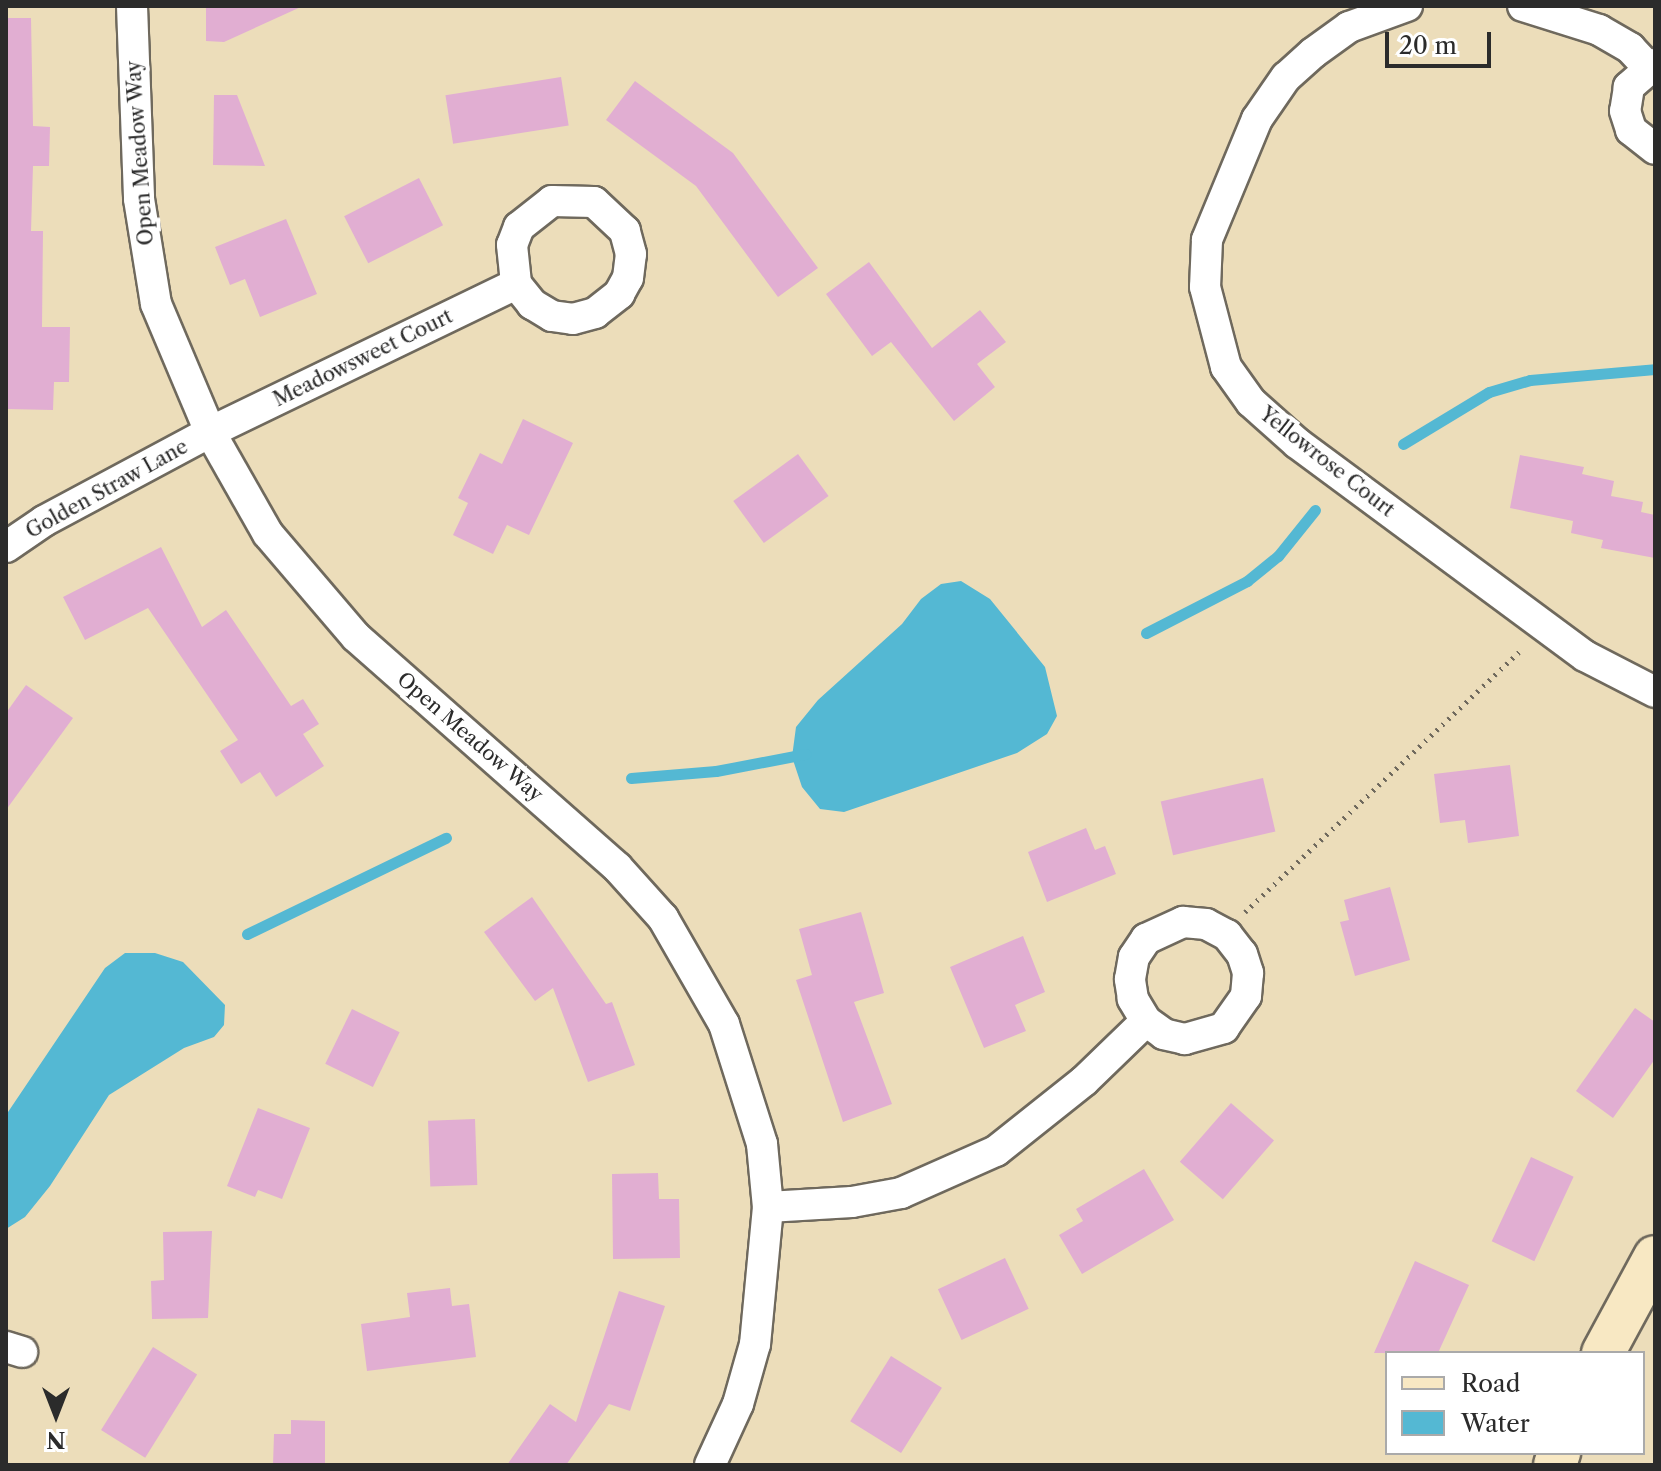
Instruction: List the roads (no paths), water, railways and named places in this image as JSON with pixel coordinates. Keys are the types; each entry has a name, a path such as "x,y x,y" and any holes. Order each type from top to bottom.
{"street":[{"name":"Open Meadow Way","path":"132,6 146,251 156,304 210,432 268,534 356,637 605,856 663,918 724,1024 762,1144 768,1207 755,1344 738,1404 710,1465"},
{"name":"Yellowrose Court","path":"1407,6 1349,27 1313,53 1286,77 1257,119 1207,240 1205,287 1226,367 1251,402 1286,433 1585,656 1655,692"},
{"path":"1523,6 1599,30 1651,65 1629,87 1625,111 1631,130 1655,149"},
{"path":"552,201 594,202 625,231 631,254 628,278 619,294 595,313 573,319 552,316 532,304 516,284 512,245 519,227 552,201"},
{"name":"Meadowsweet Court","path":"210,432 516,284"},
{"name":"Golden Straw Lane","path":"6,547 44,521 210,432"},
{"path":"1183,922 1206,924 1227,935 1248,973 1238,1013 1224,1028 1185,1039 1164,1034 1146,1021 1133,999 1130,979 1134,957 1146,939 1183,922"},
{"path":"768,1207 852,1202 901,1193 950,1174 996,1151 1084,1081 1146,1021"},
{"path":"1604,1351 1655,1257"}],"water":[{"path":"961,581 990,599 1045,667 1057,716 1047,734 1017,753 844,812 820,809 802,787 792,757 796,727 818,700 902,624 921,599 941,584"},
{"path":"125,953 155,953 183,962 225,1005 224,1025 214,1037 184,1048 109,1095 50,1186 25,1217 6,1229 6,1115 105,968"}],"waterway":[{"path":"1403,444 1489,392 1530,380 1655,369"},
{"path":"1146,633 1247,581 1278,556 1315,510"},
{"path":"631,778 716,771 805,754"},
{"path":"247,934 446,838"}]}
